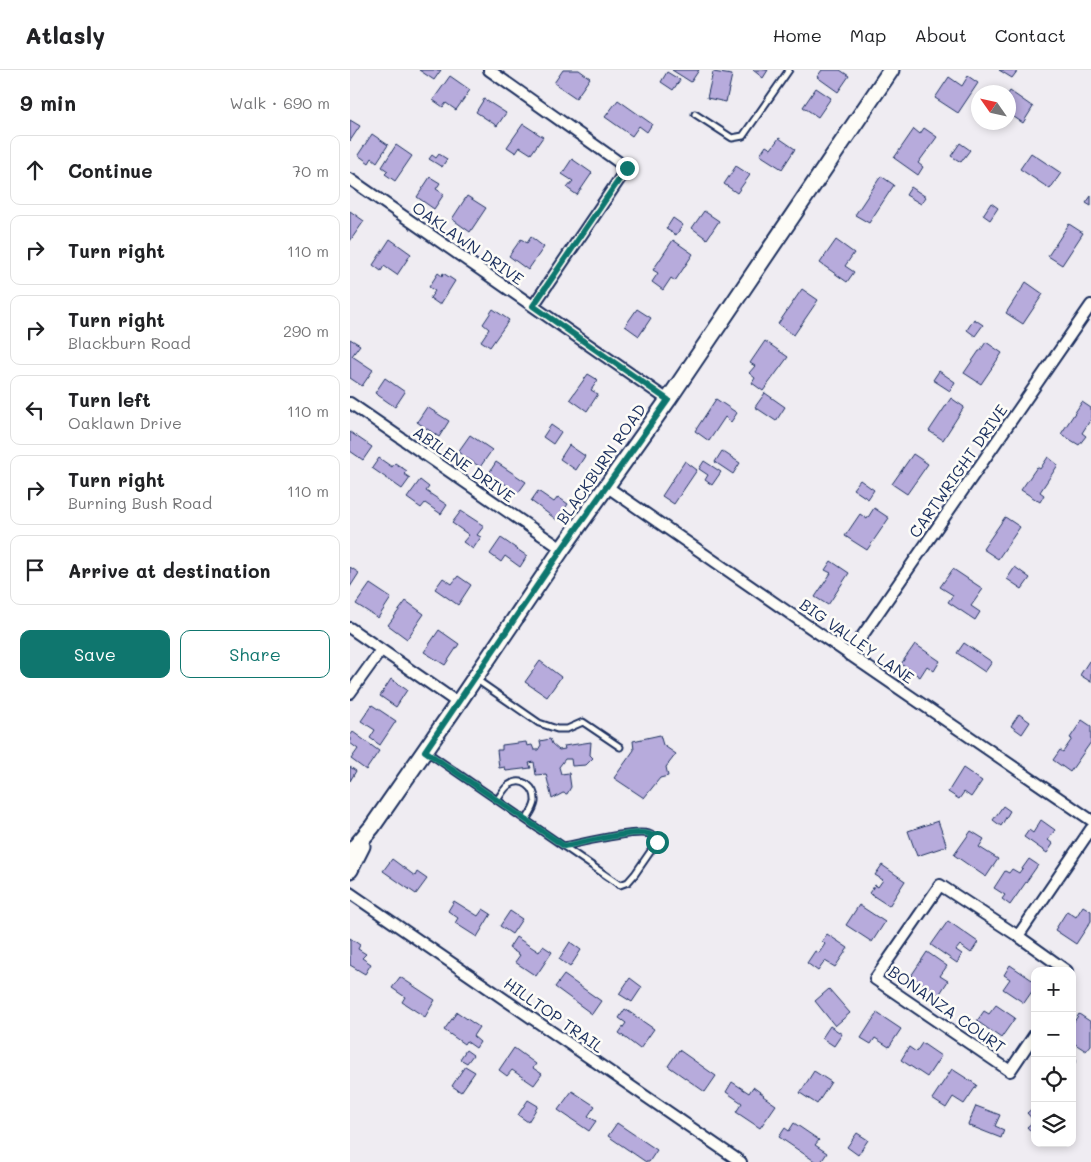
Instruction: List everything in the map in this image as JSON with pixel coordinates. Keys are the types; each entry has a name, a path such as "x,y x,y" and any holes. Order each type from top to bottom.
{"main road":[{"name":"BLACKBURN ROAD","path":"350,854 372,827 562,549 668,400 891,70"},
{"name":"BLACKBURN ROAD","path":"350,870 372,827"}],"street":[{"path":"489,70 627,168 533,306"},
{"name":"OAKLAWN DRIVE","path":"350,179 668,400"},
{"name":"CARTWRIGHT DRIVE","path":"849,655 1091,305"},
{"name":"ABILENE DRIVE","path":"350,403 562,549"},
{"name":"BIG VALLEY LANE","path":"606,486 1091,820"},
{"path":"350,628 458,703"},
{"path":"350,693 381,650"},
{"path":"1018,936 1091,829"},
{"name":"BONANZA COURT","path":"1031,1040 1010,1071 875,979 940,885 1061,967"},
{"name":"HILLTOP TRAIL","path":"350,893 741,1162"}],"lane":[{"path":"695,114 732,138 743,136 789,70"},
{"path":"474,678 538,723 557,729 567,729 583,722 620,747"},
{"path":"425,751 620,885 628,882 635,874 657,842 649,833 636,832 564,846"},
{"path":"497,800 506,787 512,783 523,782 528,785 533,789 535,801 526,820"}],"building":[{"path":"419,70 441,70 434,80"},
{"path":"563,70 579,70 590,78 576,98 554,83"},
{"path":"672,70 699,70 691,82"},
{"path":"753,70 768,70 763,78"},
{"path":"822,70 840,70 849,76 838,92 817,77"},
{"path":"999,70 1018,70 1012,78"},
{"path":"667,72 680,80 673,90 661,82"},
{"path":"713,72 732,75 726,102 707,98"},
{"path":"450,76 470,90 456,110 446,103 443,107 433,100"},
{"path":"968,76 978,83 977,85 971,85 971,94 958,113 935,98 949,77 962,86"},
{"path":"816,88 831,98 818,117 803,107"},
{"path":"1016,95 1033,107 1023,123 1016,118"},
{"path":"484,99 506,113 497,126 476,112"},
{"path":"618,100 652,124 647,132 639,126 632,136 605,117"},
{"path":"350,120 360,126 350,141"},
{"path":"523,124 543,137 531,154 520,147 516,153 507,147"},
{"path":"924,128 937,137 918,163 923,167 918,175 894,158 914,129 920,134"},
{"path":"372,134 388,145 377,162 372,158 369,163 358,155"},
{"path":"779,138 795,149 782,169 760,155 766,146 771,149"},
{"path":"960,143 970,150 961,162 951,156"},
{"path":"396,145 412,156 395,181 385,174 388,171 382,167"},
{"path":"1031,153 1061,173 1050,189 1020,169"},
{"path":"439,154 447,159 442,167 429,159 432,155 436,158"},
{"path":"572,159 592,173 577,195 567,188 573,181 562,174"},
{"path":"736,166 750,175 737,193 724,184"},
{"path":"881,176 894,185 869,223 855,215"},
{"path":"430,177 440,183 436,189 444,194 434,209 417,197"},
{"path":"911,187 926,197 921,204 906,195"},
{"path":"467,196 486,208 470,232 452,219"},
{"path":"1091,196 1091,206 1086,203"},
{"path":"991,203 998,208 990,220 983,215"},
{"path":"350,211 364,221 350,241"},
{"path":"704,211 719,221 707,239 692,228"},
{"path":"673,218 683,225 676,235 666,229"},
{"path":"1069,224 1083,233 1062,265 1048,256"},
{"path":"531,237 544,247 528,270 509,256 521,239 527,243"},
{"path":"390,239 411,254 397,275 384,266 381,271 373,265"},
{"path":"673,240 693,254 675,281 671,278 663,290 652,282 658,273 653,270"},
{"path":"836,240 854,253 845,266 854,272 847,282 820,263"},
{"path":"438,273 442,276 443,273 455,281 440,305 430,298 435,291 429,287"},
{"path":"1026,282 1043,294 1023,324 1006,313"},
{"path":"802,289 818,300 794,335 778,324"},
{"path":"493,309 509,320 490,347 481,341 489,329 483,324"},
{"path":"637,309 651,318 639,336 625,326"},
{"path":"974,319 983,325 975,336 967,330"},
{"path":"350,339 360,345 352,356 373,370 362,386 350,378"},
{"path":"765,341 788,357 763,391 752,383 755,378 749,373 755,366 750,363"},
{"path":"986,342 1002,353 981,384 964,373"},
{"path":"939,371 955,382 950,391 933,380"},
{"path":"588,374 598,380 591,390 598,394 587,411 570,399"},
{"path":"385,378 405,392 395,407 375,393"},
{"path":"765,393 785,407 776,421 755,407"},
{"path":"951,398 964,407 943,440 929,431"},
{"path":"716,399 737,413 731,422 725,417 709,441 695,431"},
{"path":"1082,402 1091,408 1091,419 1082,433 1086,436 1079,445 1061,434"},
{"path":"427,407 449,421 439,437 417,422"},
{"path":"551,425 561,432 553,444 543,437"},
{"path":"350,432 372,447 363,460 350,451"},
{"path":"470,435 492,450 480,467 458,452"},
{"path":"569,445 585,456 576,470 560,459"},
{"path":"722,451 740,463 733,474 715,462"},
{"path":"913,454 928,464 907,494 892,484"},
{"path":"1048,457 1058,465 1040,492 1044,495 1040,502 1021,490 1037,467 1040,469"},
{"path":"379,458 392,467 395,463 407,471 404,474 410,478 402,489 372,468"},
{"path":"685,461 697,470 674,504 662,496"},
{"path":"704,461 721,472 712,485 705,480 708,475 699,469"},
{"path":"496,462 526,482 518,493 489,473"},
{"path":"420,480 429,487 426,491 447,505 441,514 425,503 421,508 407,498"},
{"path":"860,480 874,490 868,499 853,489"},
{"path":"538,491 554,502 558,497 568,504 557,520 531,501"},
{"path":"874,508 889,518 867,550 845,536 860,514 867,519"},
{"path":"461,511 484,526 477,535 481,537 473,549 463,542 469,535 452,523"},
{"path":"1005,517 1020,527 998,559 983,549"},
{"path":"501,538 527,556 520,567 505,556 501,562 490,554"},
{"path":"831,561 849,573 828,605 815,597 831,573 825,570"},
{"path":"350,567 359,573 350,587"},
{"path":"1015,567 1030,578 1022,589 1007,579"},
{"path":"953,569 983,589 971,606 980,612 975,620 948,602 953,595 940,587"},
{"path":"458,576 471,585 458,605 435,589 443,578 452,584"},
{"path":"370,584 391,598 378,618 356,604"},
{"path":"406,601 424,614 407,639 388,625"},
{"path":"439,630 459,644 445,665 424,652"},
{"path":"964,643 992,662 985,672 957,653"},
{"path":"915,644 940,661 934,671 927,666 920,677 901,664"},
{"path":"540,661 561,677 547,697 525,682"},
{"path":"1089,661 1091,662 1091,682 1080,675"},
{"path":"391,679 407,690 396,707 380,696"},
{"path":"372,705 396,721 380,745 370,738 375,730 361,721"},
{"path":"1019,714 1030,722 1022,734 1011,726"},
{"path":"1082,720 1091,726 1091,742 1070,772 1053,760 1060,750 1063,752"},
{"path":"353,732 379,751 366,770 351,759 358,749 350,743 350,736"},
{"path":"660,735 663,745 676,754 666,767 668,776 660,778 644,798 614,778 634,750 633,741"},
{"path":"550,739 552,744 559,750 565,749 564,746 591,742 590,755 593,758 586,765 572,766 571,759 565,759 559,767 561,774 569,773 571,787 567,794 563,793 552,799 546,774 536,775 534,762 529,763 531,768 506,771 505,767 499,768 497,750 502,750 502,745 526,742 527,746 532,745 534,750 538,750 541,745 540,741"},
{"path":"350,767 356,771 350,781"},
{"path":"963,768 982,781 971,797 964,792 959,799 948,792"},
{"path":"1003,806 1010,811 1001,826 993,820"},
{"path":"1041,820 1055,830 1048,840 1053,844 1047,853 1024,837 1029,830 1033,833"},
{"path":"938,821 947,846 917,856 908,831"},
{"path":"971,831 984,839 979,847 998,859 986,877 954,855"},
{"path":"392,859 415,876 417,872 427,879 416,894 383,871"},
{"path":"1029,859 1038,865 1010,905 1002,899 1005,895 994,888 1005,871 1009,873 1012,869 1019,873"},
{"path":"882,865 905,881 889,906 869,893 875,885 878,887 883,880 875,875"},
{"path":"454,901 478,916 483,909 491,914 477,937 455,923 458,918 448,911"},
{"path":"859,905 885,922 872,942 846,925"},
{"path":"1083,906 1091,911 1091,921 1076,944 1055,930 1067,911 1076,917"},
{"path":"510,911 522,919 512,934 500,926"},
{"path":"948,921 978,942 971,953 960,945 956,950 962,954 957,963 931,945"},
{"path":"827,934 848,948 835,967 825,961 818,971 807,963 815,951 819,953 825,944 822,941"},
{"path":"516,937 539,952 543,946 552,952 536,976 515,962 520,955 509,948"},
{"path":"350,938 360,945 358,949 366,954 362,958 371,964 365,974 350,965"},
{"path":"570,942 581,950 570,967 559,959"},
{"path":"927,952 947,966 940,976 948,981 939,995 911,976"},
{"path":"1010,965 1031,979 1031,993 1024,1003 1003,989 1010,979 1004,975"},
{"path":"564,975 601,1001 592,1014 555,987"},
{"path":"400,977 435,1000 425,1017 402,1002 405,997 392,988"},
{"path":"630,978 642,987 632,1002 619,994"},
{"path":"829,989 850,1013 835,1026 815,1001"},
{"path":"996,1005 1015,1018 1001,1038 977,1021 984,1011 989,1014"},
{"path":"625,1009 654,1029 640,1049 619,1033 626,1023 619,1018"},
{"path":"457,1012 479,1027 473,1036 480,1042 476,1048 466,1041 464,1044 444,1030"},
{"path":"877,1013 901,1029 889,1047 875,1038 871,1044 861,1038"},
{"path":"1079,1014 1091,1022 1091,1045 1086,1051 1076,1045 1076,1019"},
{"path":"830,1026 842,1034 834,1046 822,1038"},
{"path":"922,1043 941,1056 927,1077 901,1060 909,1047 916,1052"},
{"path":"514,1048 536,1064 533,1068 542,1074 534,1085 512,1070 507,1076 499,1070"},
{"path":"466,1050 473,1055 467,1063 460,1059"},
{"path":"679,1050 716,1076 705,1092 668,1066"},
{"path":"465,1066 475,1072 461,1092 452,1086"},
{"path":"952,1069 977,1085 964,1104 953,1097 946,1108 932,1099"},
{"path":"814,1071 831,1082 817,1104 800,1093"},
{"path":"732,1082 749,1093 753,1087 776,1105 760,1128 736,1112 742,1103 726,1092"},
{"path":"572,1091 595,1106 588,1116 596,1121 589,1131 558,1110"},
{"path":"528,1100 538,1106 528,1122 518,1115"},
{"path":"976,1106 1000,1115 995,1126 1004,1130 1001,1138 968,1125"},
{"path":"1031,1110 1031,1118 1027,1113"},
{"path":"617,1123 657,1150 649,1162 646,1162 608,1136"},
{"path":"794,1123 819,1140 815,1145 827,1153 821,1162 816,1162 779,1137 785,1128 789,1131"},
{"path":"1031,1124 1031,1132 1027,1127"},
{"path":"857,1133 868,1140 858,1155 847,1147"}],"route":[{"path":"627,168 533,306 668,400 562,549 425,751 564,846 636,832 649,833 657,842"}]}
